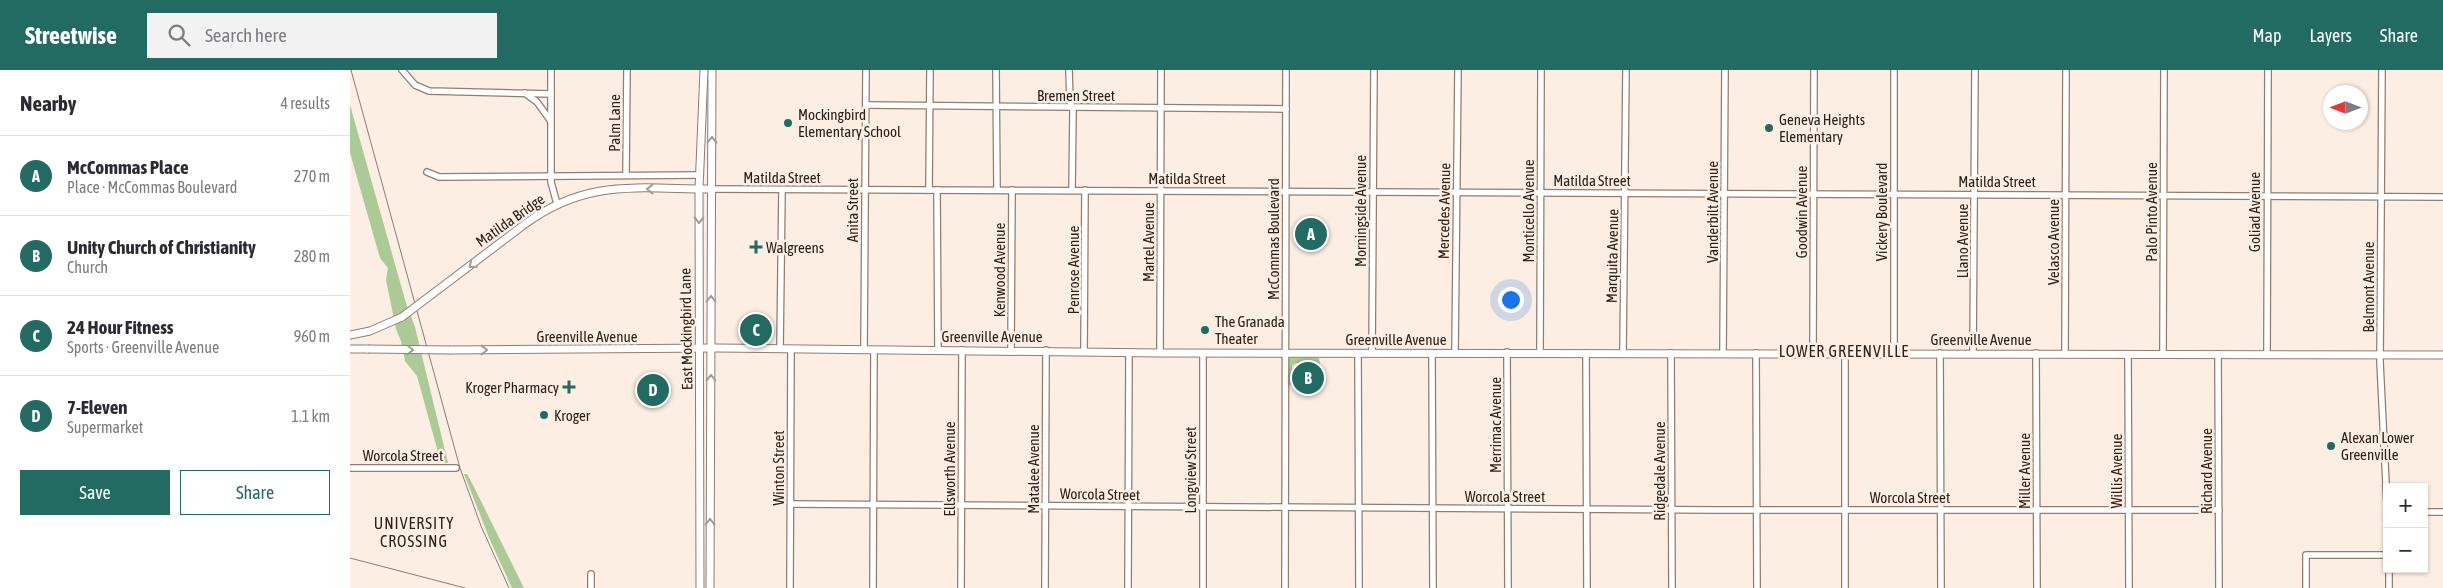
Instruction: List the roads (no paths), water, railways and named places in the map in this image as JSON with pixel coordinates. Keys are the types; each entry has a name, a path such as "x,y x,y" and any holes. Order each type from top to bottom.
{"main road":[{"name":"East Mockingbird Lane","path":"700,588 701,348 699,189 704,70"},
{"name":"East Mockingbird Lane","path":"710,588 712,70"},
{"name":"Matilda Bridge","path":"351,334 387,325 402,317 525,224 558,204 577,196 605,189 711,189"},
{"name":"Greenville Avenue","path":"350,349 780,348 1160,353 2443,354"},
{"path":"700,474 711,474"},
{"path":"700,542 710,542"}],"street":[{"path":"402,70 415,85 429,91 551,94"},
{"path":"551,70 551,175 554,197 558,204"},
{"name":"Palm Lane","path":"626,175 627,70"},
{"name":"Anita Street","path":"864,349 866,70"},
{"path":"929,190 930,70"},
{"path":"996,70 997,190"},
{"path":"1070,70 1072,190"},
{"name":"Martel Avenue","path":"1160,353 1161,70"},
{"name":"McCommas Boulevard","path":"1285,588 1286,70"},
{"name":"Morningside Avenue","path":"1372,353 1374,70"},
{"name":"Mercedes Avenue","path":"1455,353 1458,70"},
{"name":"Monticello Avenue","path":"1540,352 1541,70"},
{"name":"Marquita Avenue","path":"1623,353 1626,70"},
{"name":"Vanderbilt Avenue","path":"1723,353 1725,70"},
{"name":"Goodwin Avenue","path":"1813,353 1814,70"},
{"name":"Vickery Boulevard","path":"1894,70 1894,353"},
{"name":"Llano Avenue","path":"1973,353 1975,70"},
{"name":"Velasco Avenue","path":"2065,353 2066,70"},
{"name":"Palo Pinto Avenue","path":"2163,354 2164,70"},
{"name":"Goliad Avenue","path":"2267,355 2268,70"},
{"name":"Belmont Avenue","path":"2382,70 2380,355 2386,483"},
{"path":"525,93 537,102 551,122"},
{"name":"Bremen Street","path":"866,105 1286,109"},
{"path":"427,172 439,177 700,175"},
{"name":"Matilda Street","path":"711,189 1724,192 2443,197"},
{"path":"780,348 782,190"},
{"path":"937,190 938,350"},
{"name":"Kenwood Avenue","path":"1011,350 1012,190"},
{"name":"Penrose Avenue","path":"1084,351 1086,190"},
{"name":"Winton Street","path":"790,588 791,349"},
{"path":"873,588 874,350"},
{"name":"Ellsworth Avenue","path":"961,588 962,350"},
{"name":"Matalee Avenue","path":"1045,588 1046,350"},
{"path":"1128,588 1129,352"},
{"name":"Merrimac Avenue","path":"1507,352 1508,588"},
{"name":"Longview Street","path":"1203,353 1203,588"},
{"path":"1358,353 1359,588"},
{"path":"1432,353 1433,588"},
{"path":"1586,353 1587,588"},
{"name":"Ridgedale Avenue","path":"1671,353 1672,588"},
{"path":"1756,353 1757,588"},
{"path":"1845,353 1846,588"},
{"path":"1940,353 1941,588"},
{"name":"Miller Avenue","path":"2036,353 2037,588"},
{"name":"Willis Avenue","path":"2128,354 2129,588"},
{"name":"Richard Avenue","path":"2218,354 2219,588"},
{"name":"Worcola Street","path":"350,468 456,468"},
{"name":"Worcola Street","path":"791,504 1586,510 2219,510"},
{"path":"2428,512 2443,512"},
{"path":"2306,588 2306,555 2383,556"},
{"path":"2389,573 2389,588"},
{"path":"591,574 591,588"}],"tram line":[{"path":"351,70 460,468 481,526 509,588"},
{"path":"350,558 465,588"}],"place":[{"name":"Mockingbird Elementary School","path":"788,123"},
{"name":"Geneva Heights Elementary","path":"1769,128"},
{"name":"McCommas Place","path":"1311,234"},
{"name":"Walgreens","path":"756,247"},
{"name":"24 Hour Fitness","path":"756,330"},
{"name":"The Granada Theater","path":"1205,330"},
{"name":"Unity Church of Christianity","path":"1308,378"},
{"name":"Kroger Pharmacy","path":"569,387"},
{"name":"7-Eleven","path":"653,390"},
{"name":"Kroger","path":"544,415"},
{"name":"Alexan Lower Greenville","path":"2331,446"}],"district":[{"name":"LOWER GREENVILLE","path":"1844,351"},
{"name":"UNIVERSITY CROSSING","path":"414,532"}]}
